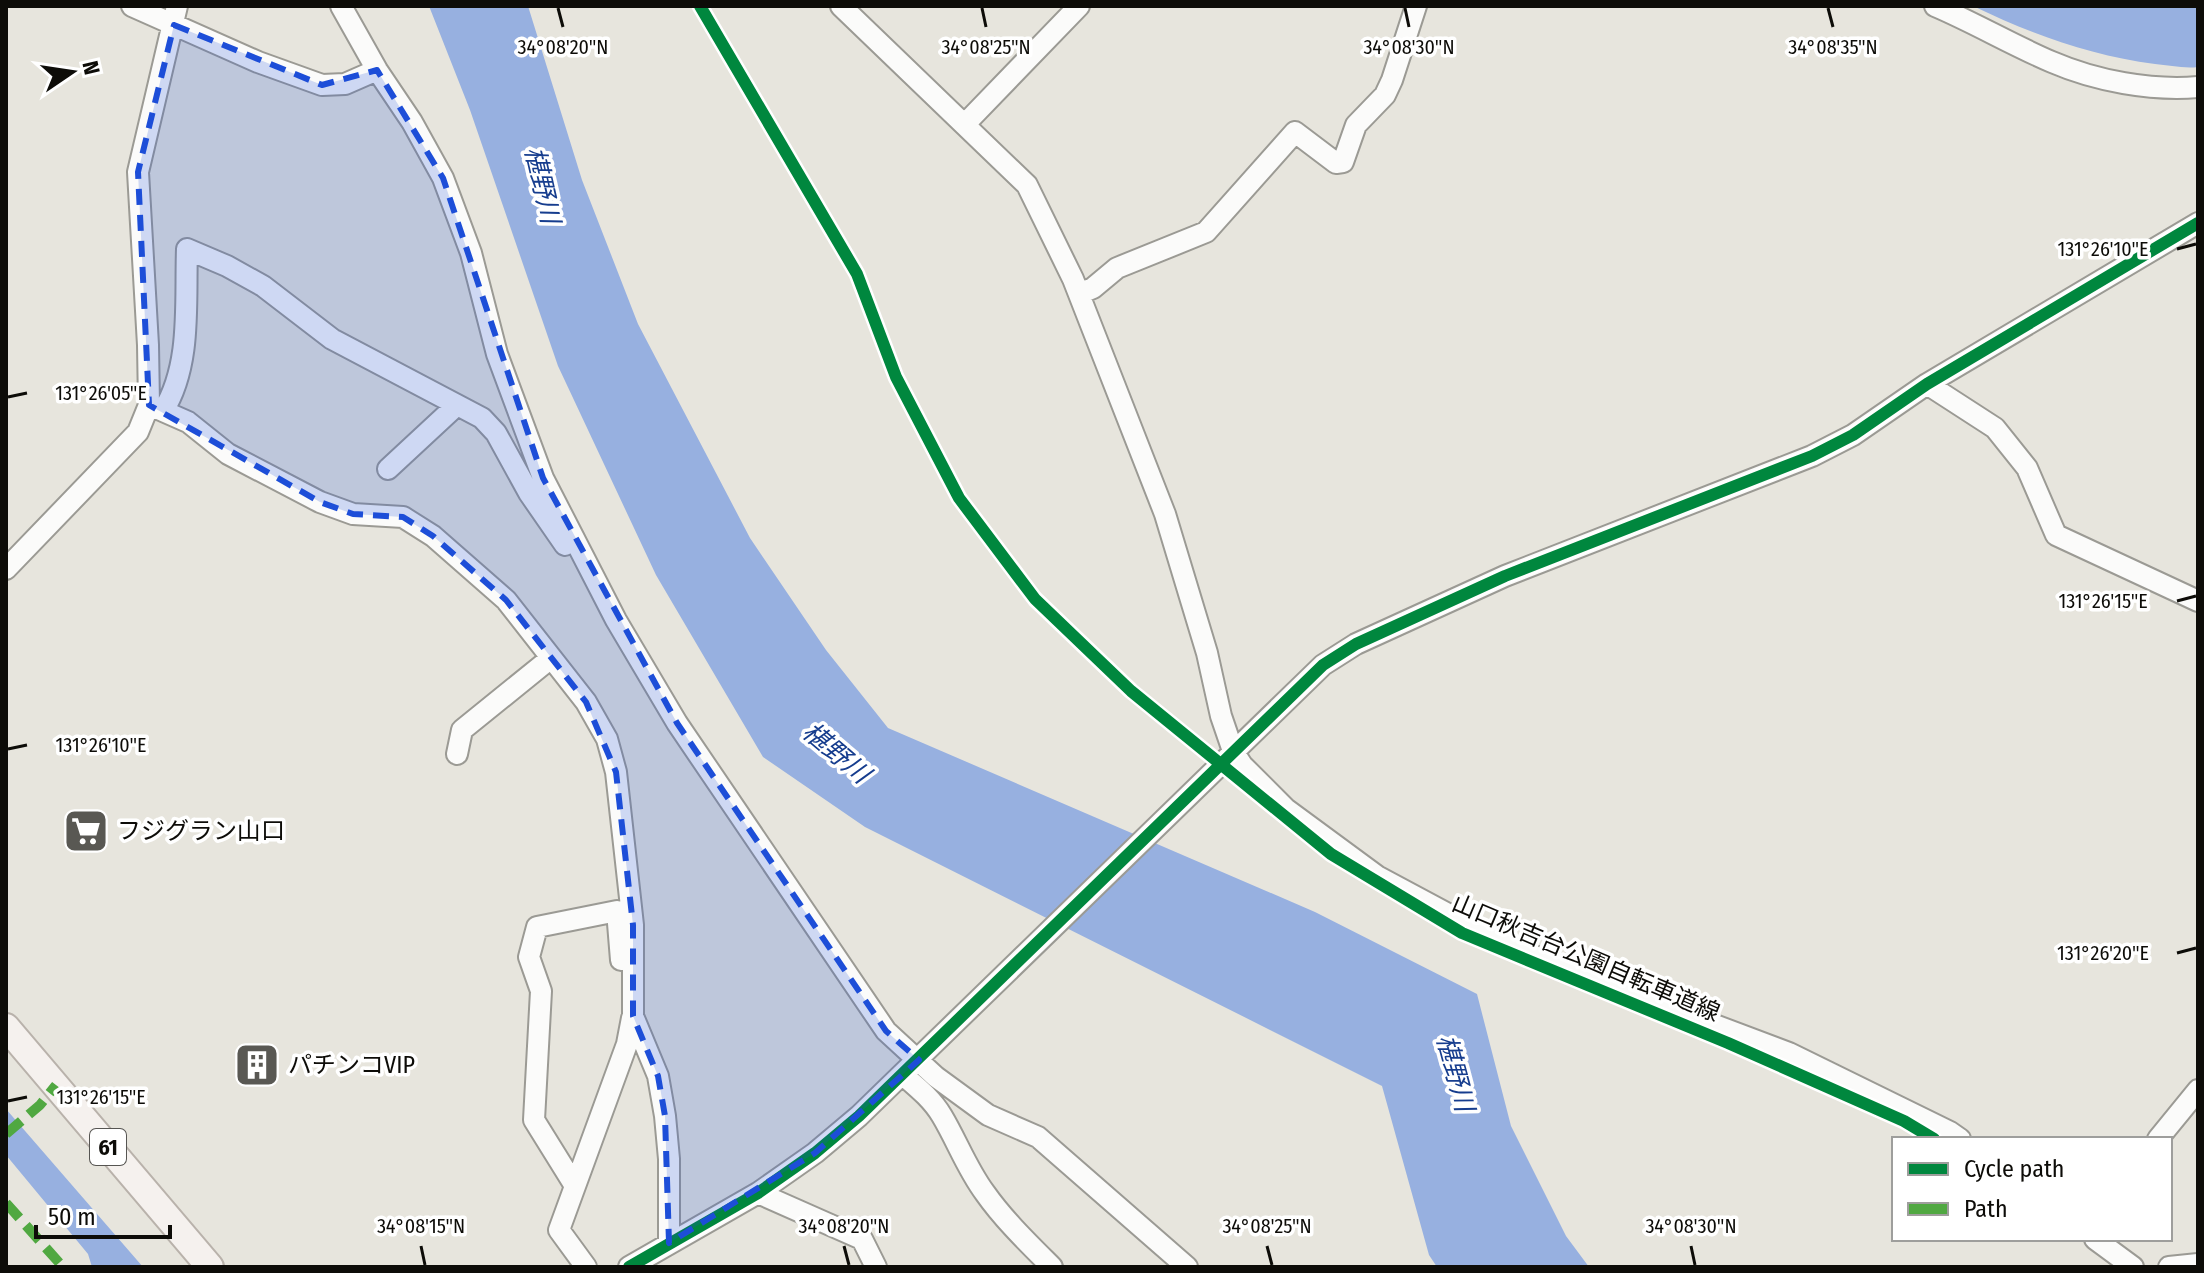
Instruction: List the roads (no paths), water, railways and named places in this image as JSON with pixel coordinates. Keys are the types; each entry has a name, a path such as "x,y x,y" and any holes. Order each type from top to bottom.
{"main road":[{"name":"61","path":"6,1027 210,1267"}],"street":[{"path":"132,6 176,16 292,76 322,85 345,84 377,70"},
{"path":"341,6 443,178 471,253 497,354 543,478 603,594 677,723 886,1031 936,1077 988,1115 1038,1137 1187,1267"},
{"path":"841,6 1027,185 1076,286 1165,514 1207,653 1221,716 1226,758"},
{"path":"965,124 1079,6"},
{"path":"1076,286 1093,288 1117,268 1206,232 1295,132 1336,163 1343,162 1356,125 1385,95 1416,6"},
{"path":"1935,6 2054,63 2099,77 2170,89 2198,87"},
{"path":"156,408 148,345 138,172 176,16"},
{"path":"629,1267 758,1193 815,1153 919,1060 1323,665 1356,644 1505,576 1812,456 1853,435 1927,384 2198,223"},
{"path":"6,569 138,432 156,408 175,392 182,366 187,249 251,279 332,339 482,418 496,433 529,493 603,594"},
{"path":"1927,384 1995,428 2027,468 2056,535 2198,601"},
{"path":"388,469 457,405"},
{"path":"156,408 188,422 228,454 320,502 353,514 403,517 433,536 506,600 586,702 607,739 616,772 633,925 633,1016 627,1044 559,1230 586,1267"},
{"path":"457,754 462,730 551,658"},
{"path":"1226,758 1242,765 1286,809 1377,876 1451,916 1547,962 1789,1053 1957,1137"},
{"path":"612,865 621,959 619,1002 622,1019 633,1016"},
{"path":"575,1186 534,1120 541,991 529,957 537,927 617,911"},
{"path":"633,1016 658,1076 665,1116 669,1159 669,1243"},
{"path":"903,1075 926,1095 941,1115 960,1154 985,1193 1052,1267"},
{"path":"2160,1137 2198,1090"},
{"path":"758,1193 862,1239 876,1267"},
{"path":"2098,1241 2133,1267"},
{"path":"2169,1267 2198,1264"}],"water":[{"name":"椹野川","path":"429,6 528,6 582,180 638,324 750,538 826,650 888,728 1315,912 1477,994 1511,1126 1566,1236 1589,1267 1437,1267 1429,1255 1382,1086 865,827 763,757 656,575 558,366 470,110"},
{"path":"1973,6 2198,6 2198,67 2131,60 2085,50 2039,35"},
{"path":"6,1109 143,1267 92,1267 88,1254 6,1155"}],"place":[{"name":"フジグラン山口","path":"86,831"},
{"name":"パチンコVIP","path":"257,1065"}]}
